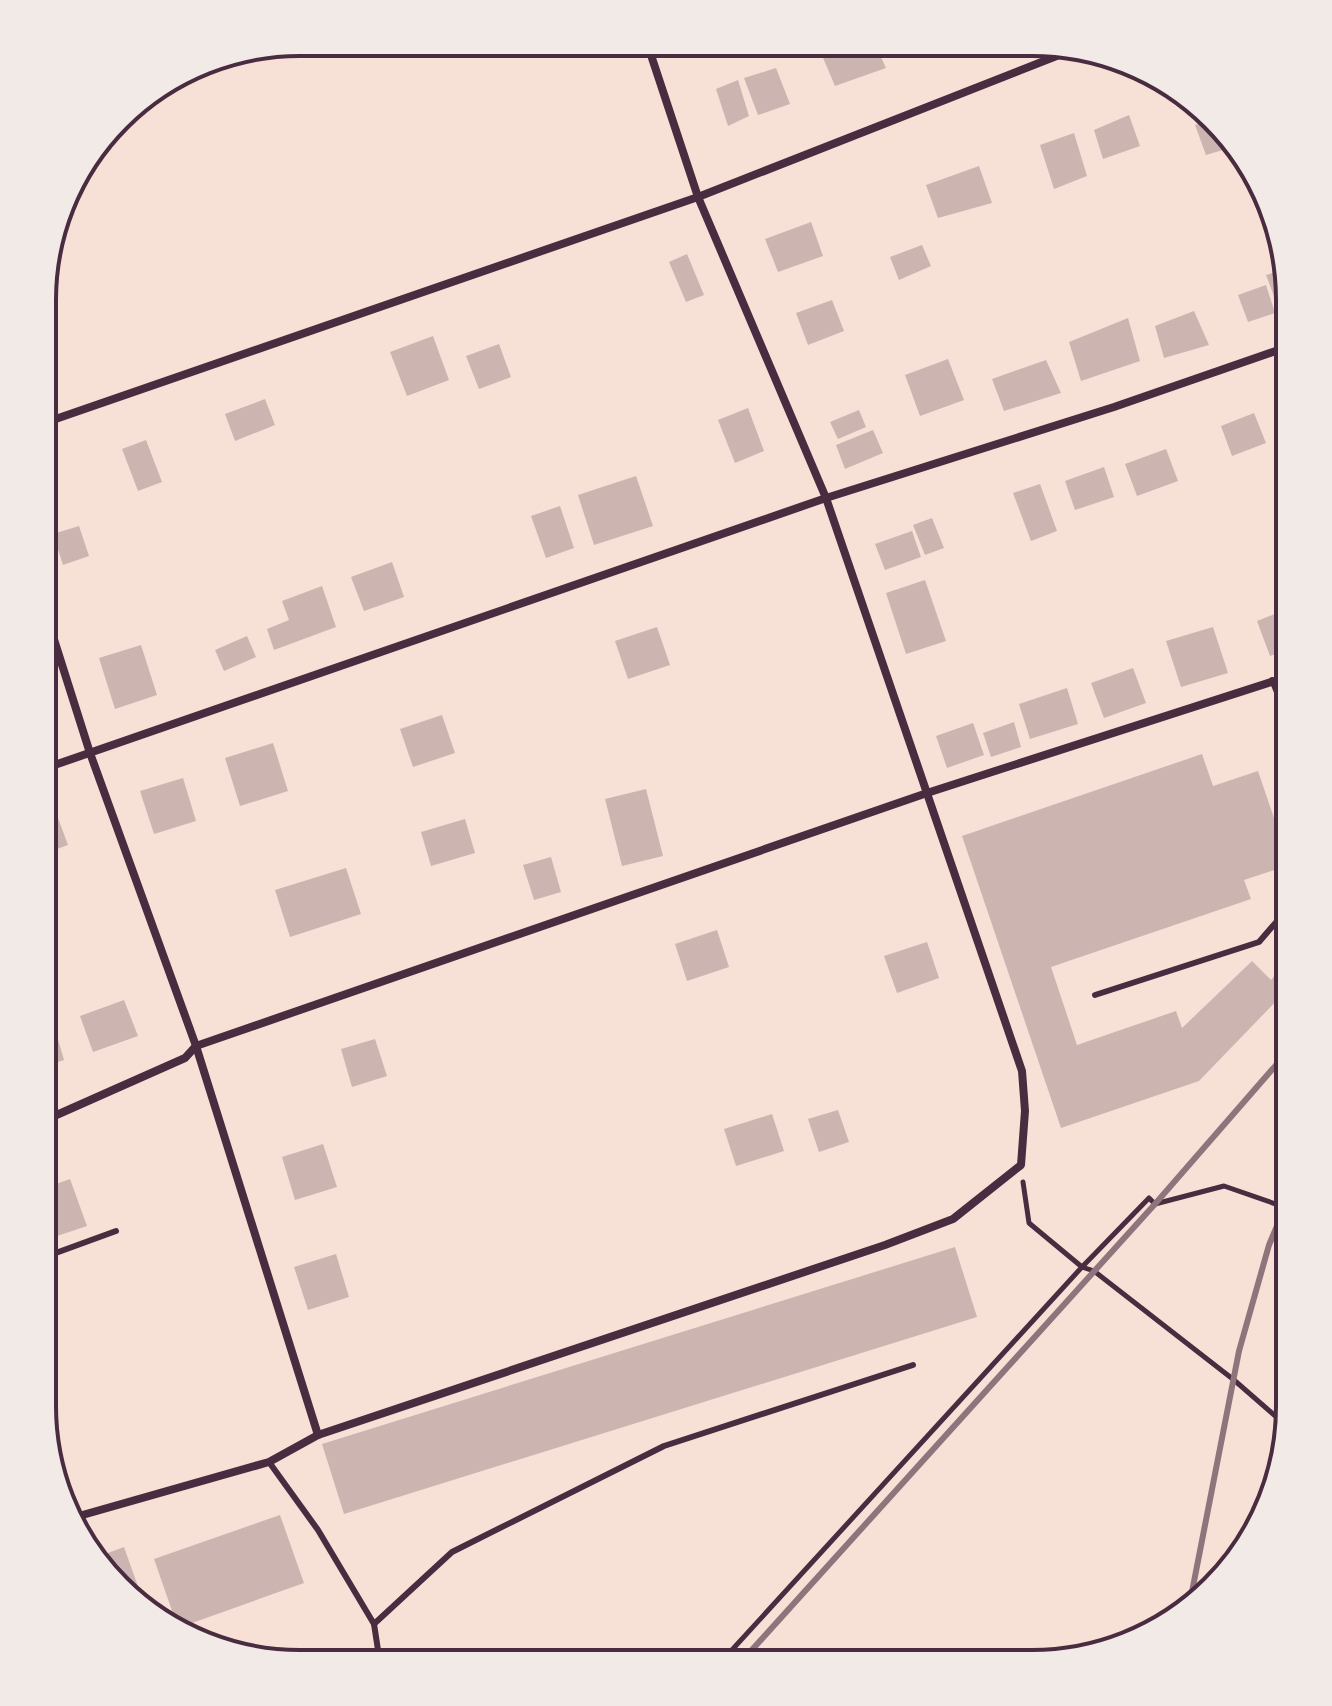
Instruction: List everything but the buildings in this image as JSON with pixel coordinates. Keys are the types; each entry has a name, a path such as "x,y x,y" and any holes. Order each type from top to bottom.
{"street":[{"path":"83,1515 269,1462 318,1435 885,1245 953,1219 1021,1165 1025,1111 1022,1071 826,498 698,197 651,56"},
{"path":"56,419 698,197 1053,57"},
{"path":"56,765 826,498 1114,407 1276,351"},
{"path":"56,646 90,753 196,1046 318,1435"},
{"path":"56,1115 185,1058 196,1046 927,793 1276,679"}],"lane":[{"path":"1272,680 1276,689"},
{"path":"1095,995 1259,942 1275,923"},
{"path":"56,1253 116,1231"},
{"path":"374,1624 452,1552 664,1446 913,1365"},
{"path":"269,1462 318,1530 374,1624 378,1649"}],"path":[{"path":"1021,1165 1029,1223 1082,1267 1094,1271 1234,1380 1275,1416"},
{"path":"733,1649 1082,1267 1149,1198 1155,1204 1224,1186 1275,1204"}],"railway":[{"path":"753,1649 1155,1204 1275,1066"},
{"path":"1192,1589 1239,1351 1275,1230"}]}
